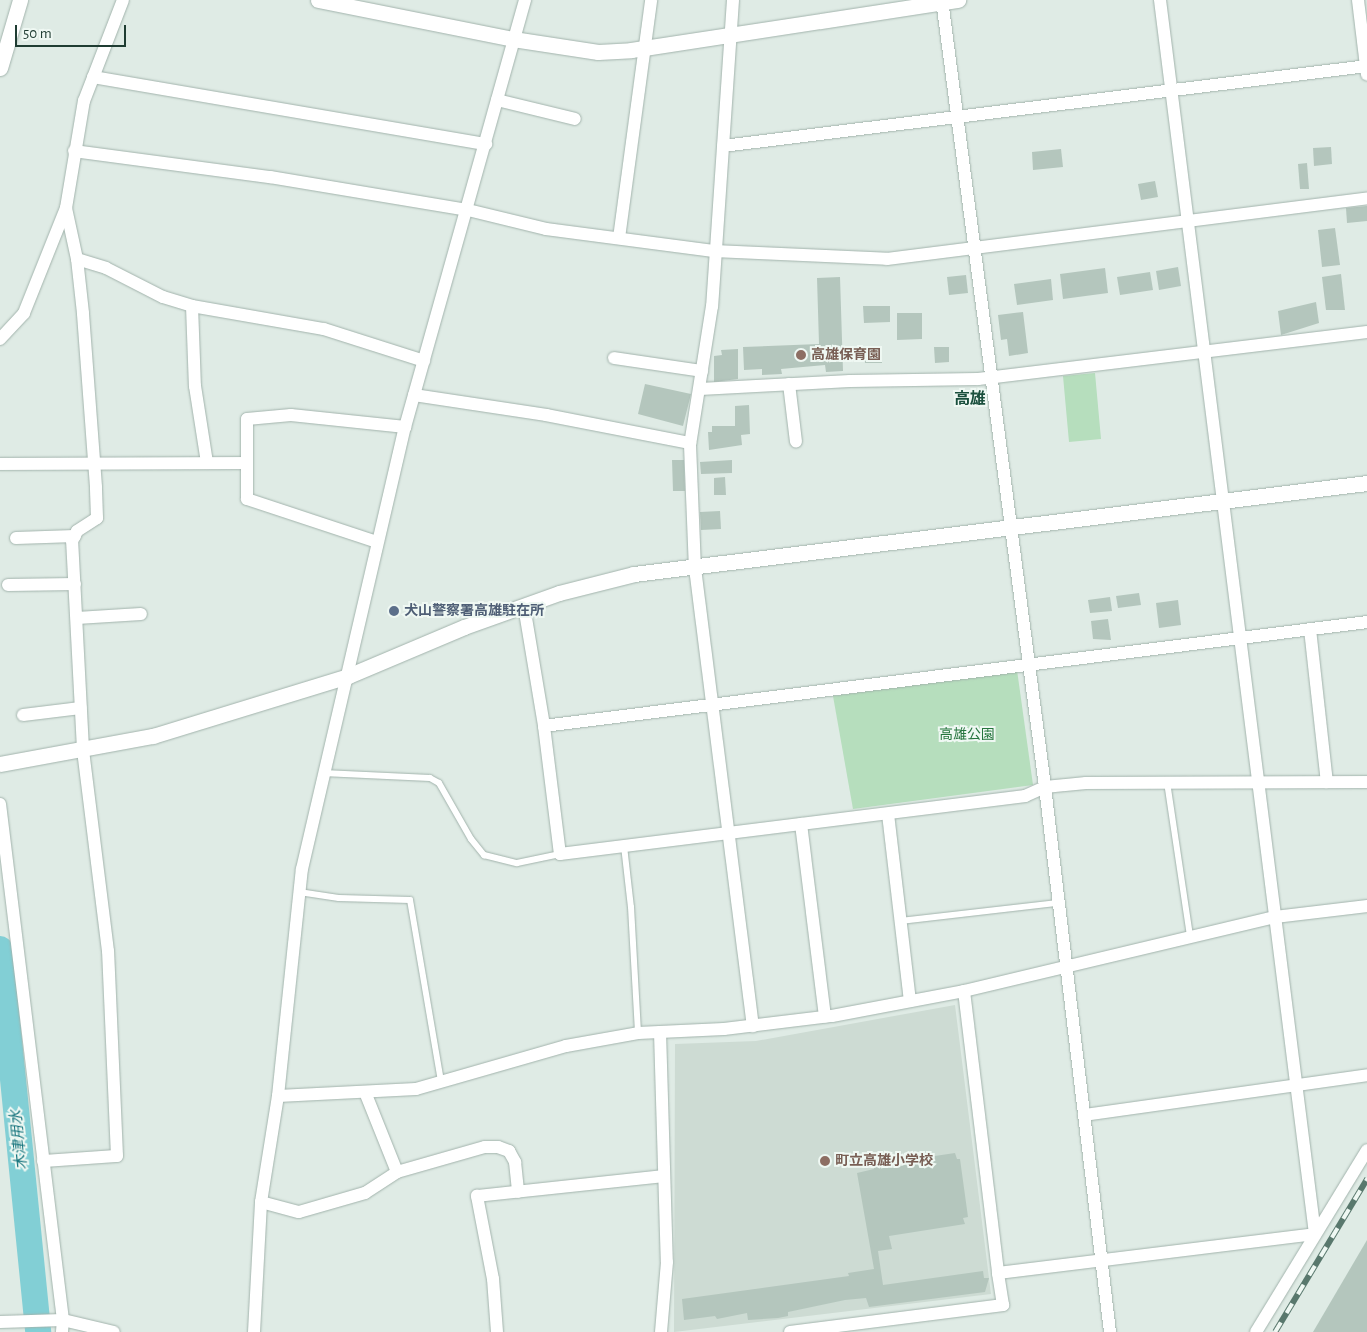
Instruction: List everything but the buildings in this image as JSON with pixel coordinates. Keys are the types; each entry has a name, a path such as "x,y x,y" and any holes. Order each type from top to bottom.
{"street":[{"path":"0,68 20,0"},
{"path":"0,339 24,313 66,208 84,101 123,0"},
{"path":"318,0 513,40 598,52 645,48 958,0"},
{"path":"254,1332 262,1202 278,1096 299,892 323,773 348,676 377,542 405,428 468,210 525,0"},
{"path":"619,238 651,0"},
{"path":"733,0 714,251 712,306 690,443 695,568 710,704 753,1026"},
{"path":"1160,0 1221,503 1315,1234"},
{"path":"723,146 1367,69 1358,0"},
{"path":"942,1 1044,787 1064,966 1110,1332"},
{"path":"93,77 486,144"},
{"path":"497,100 575,118"},
{"path":"74,152 270,177 468,210 546,229 714,251 887,258 1367,198"},
{"path":"16,538 75,536 97,518 77,259 66,208"},
{"path":"77,259 106,268 163,297 192,306 324,329 424,361"},
{"path":"192,306 195,386 206,463"},
{"path":"700,389 790,384 991,378 1367,332"},
{"path":"614,358 702,371"},
{"path":"790,384 796,442"},
{"path":"414,395 546,415 690,443"},
{"path":"377,542 247,499 245,463 247,419 291,415 405,428"},
{"path":"0,464 94,462 245,463"},
{"path":"0,764 153,736 348,676 524,606 634,574 1221,503 1367,483"},
{"path":"43,1161 117,1156 108,951 83,749 75,584 75,536"},
{"path":"8,585 75,584"},
{"path":"524,606 544,726 560,854 1025,796 1044,787 1086,783 1213,780 1258,784 1367,782"},
{"path":"77,618 141,614"},
{"path":"544,726 1367,622"},
{"path":"1310,629 1327,782"},
{"path":"23,715 81,708"},
{"path":"0,804 43,1161 59,1324"},
{"path":"888,814 910,1002"},
{"path":"802,824 825,1017"},
{"path":"278,1096 416,1089 566,1046 638,1033 753,1026 825,1017 964,991 1275,917 1367,906"},
{"path":"790,1332 891,1326 1002,1305 964,991"},
{"path":"660,1032 667,1262 661,1332"},
{"path":"1084,1115 1367,1075"},
{"path":"365,1092 397,1172"},
{"path":"262,1202 299,1212 365,1193 397,1172 485,1147 498,1146 508,1151 515,1162 518,1192"},
{"path":"1256,1332 1367,1150"},
{"path":"497,1332 493,1279 477,1196 663,1176"},
{"path":"998,1273 1102,1258 1315,1234"},
{"path":"0,1322 59,1324 114,1332"}],"lane":[{"path":"323,773 430,778 440,783 471,840 484,854 517,864 560,854"},
{"path":"1167,782 1190,936"},
{"path":"624,846 631,906 638,1033"},
{"path":"299,892 339,898 410,900 441,1082"},
{"path":"901,920 1057,903"}],"shaded area":[{"name":"町立高雄小学校","path":"955,1005 991,1294 674,1332 675,1044 756,1041"}],"green space":[{"path":"1095,373 1101,439 1069,442 1063,376"},
{"name":"高雄公園","path":"1017,670 1033,785 853,809 833,696"}],"waterway":[{"name":"木津用水","path":"0,949 38,1332"}],"railway":[{"path":"1275,1332 1367,1179"}],"place":[{"name":"高雄保育園","path":"801,355"},
{"name":"犬山警察署高雄駐在所","path":"394,611"},
{"name":"町立高雄小学校","path":"825,1161"}],"district":[{"name":"高雄","path":"970,399"}]}
